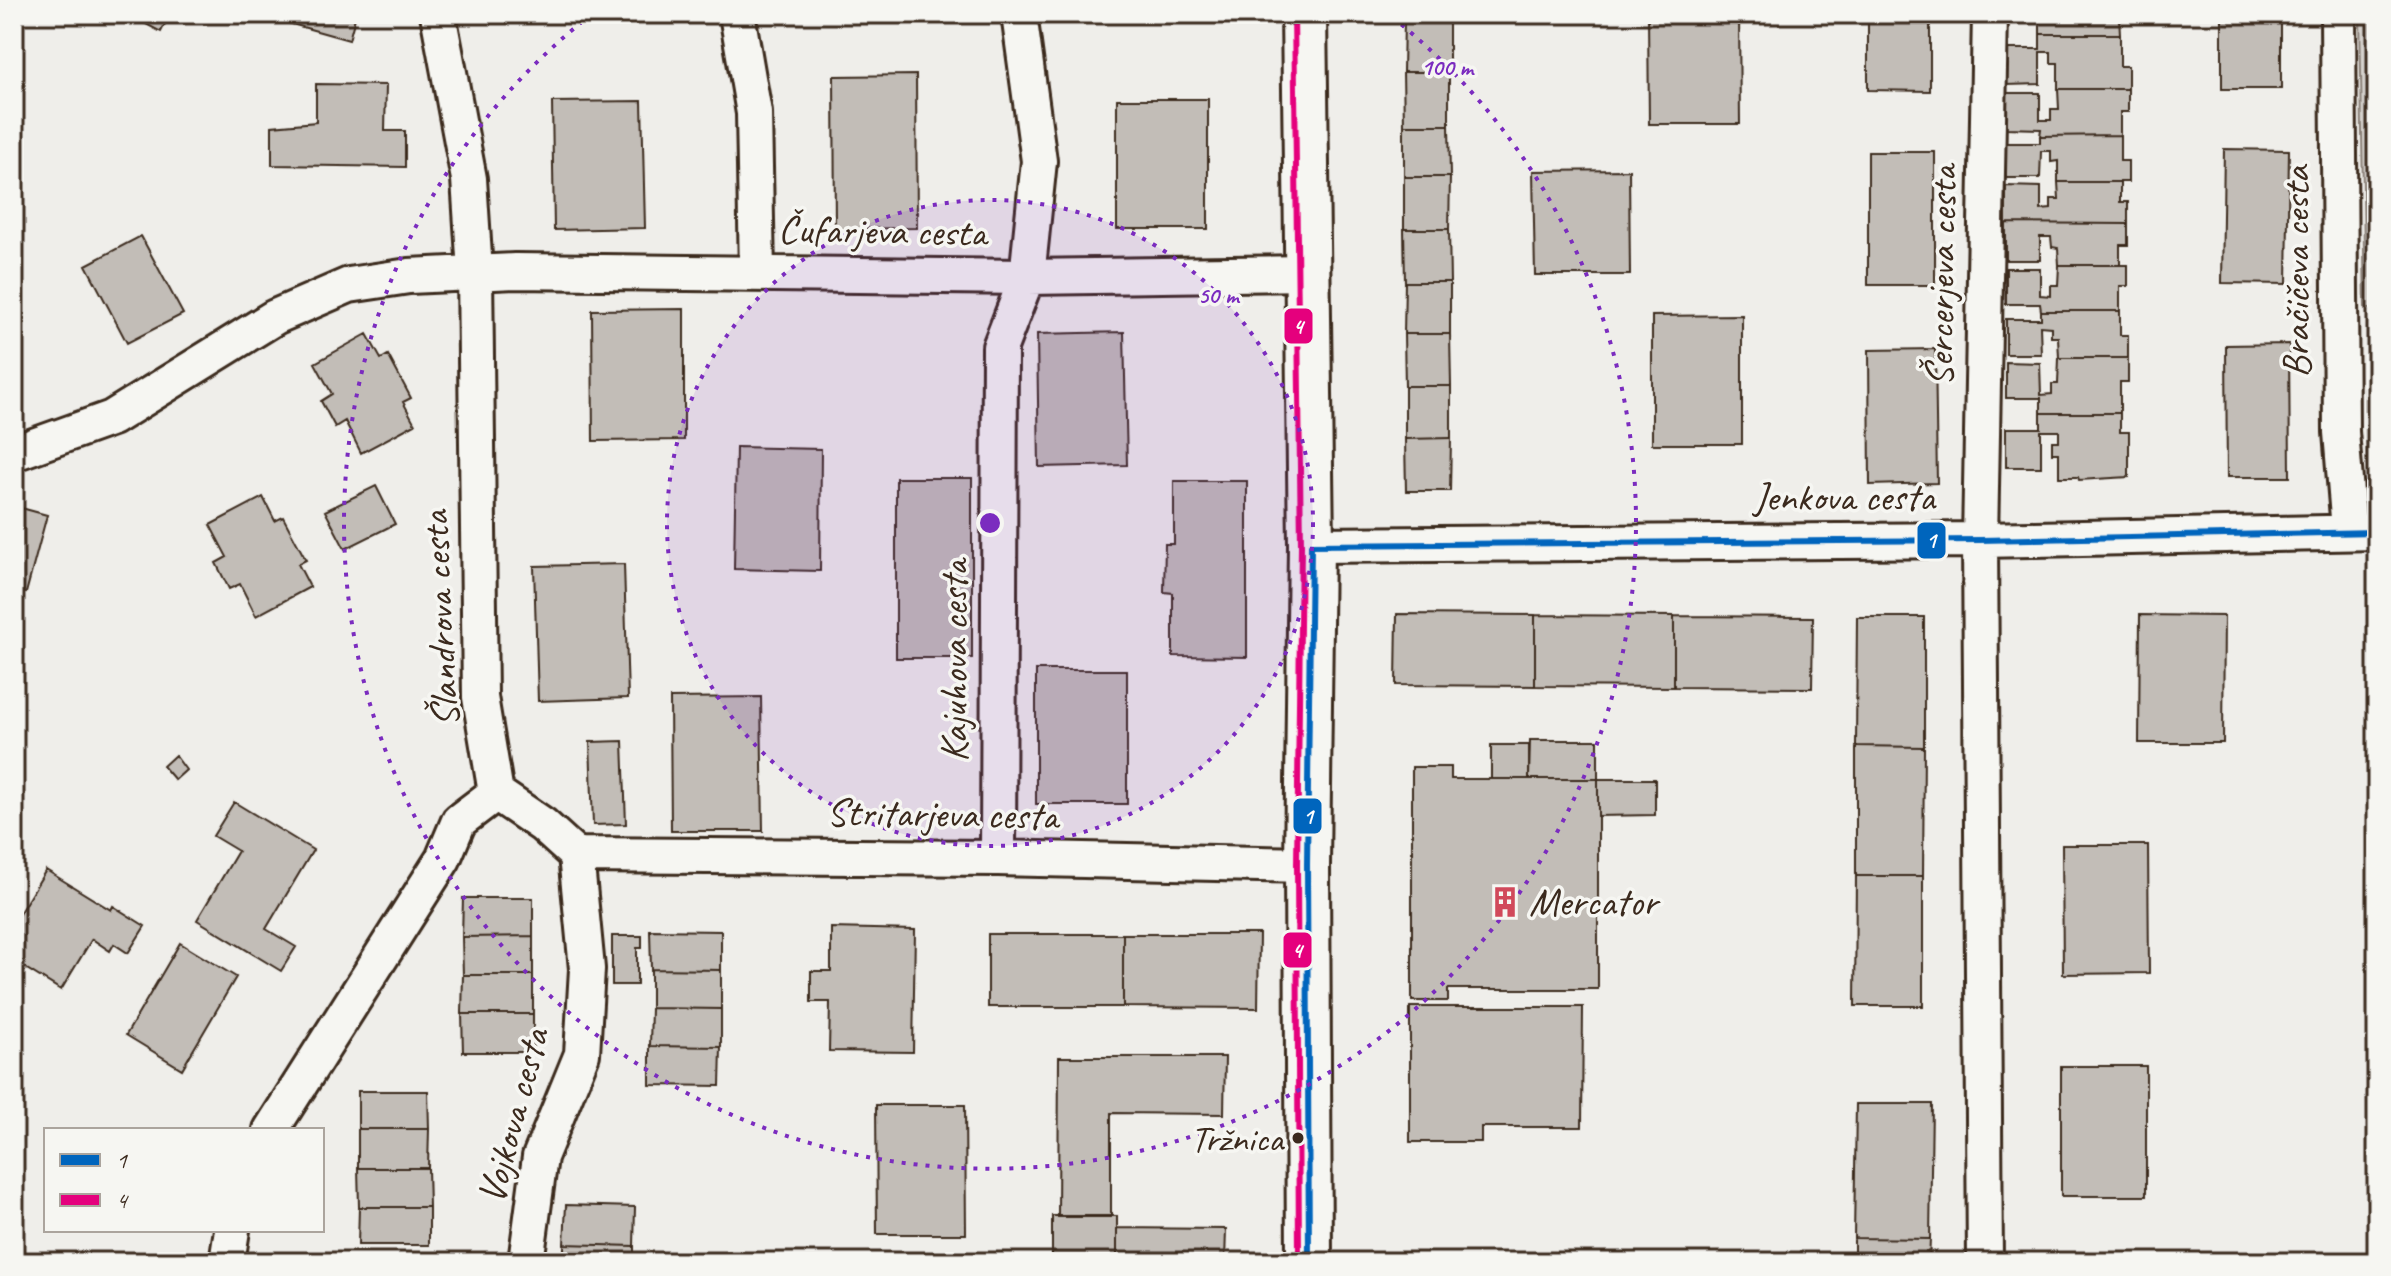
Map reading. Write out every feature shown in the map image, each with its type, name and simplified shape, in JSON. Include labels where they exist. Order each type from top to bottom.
[{"type":"main road","points":[[1304,14],[1305,273],[1311,545],[1307,865],[1309,1262]]},
{"type":"street","name":"Šlandrova cesta","points":[[438,14],[469,179],[475,272],[480,697],[496,793]]},
{"type":"street","name":"Čufarjeva cesta","points":[[737,14],[754,113],[757,274],[1027,277]]},
{"type":"street","name":"Kajuhova cesta","points":[[998,858],[1000,347],[1027,277],[1039,161],[1019,14]]},
{"type":"street","name":"Šercerjeva cesta","points":[[1985,1262],[1980,540],[1990,14]]},
{"type":"street","name":"Bračičeva cesta","points":[[2338,14],[2341,432],[2363,531]]},
{"type":"street","points":[[14,453],[112,418],[275,317],[349,285],[475,272],[757,274]]},
{"type":"street","points":[[1027,277],[1305,273]]},
{"type":"street","name":"Jenkova cesta","points":[[1311,545],[1980,540],[2363,531]]},
{"type":"street","points":[[272,1128],[443,859],[459,821],[496,793],[543,825],[576,855]]},
{"type":"street","name":"Stritarjeva cesta","points":[[576,855],[998,858],[1307,865]]},
{"type":"street","name":"Vojkova cesta","points":[[526,1262],[540,1157],[582,1054],[587,969],[576,855]]},
{"type":"street","points":[[227,1262],[232,1232]]},
{"type":"shaded area","points":[[2360,14],[2377,14],[2377,495],[2368,495],[2365,368],[2375,367],[2374,309],[2365,309]]},
{"type":"building","points":[[127,14],[170,14],[161,32]]},
{"type":"building","points":[[256,14],[356,14],[349,40]]},
{"type":"building","points":[[1404,14],[1449,14],[1449,20],[1404,20]]},
{"type":"building","points":[[1648,14],[1739,14],[1740,124],[1649,124]]},
{"type":"building","points":[[1868,14],[1930,14],[1930,91],[1868,90]]},
{"type":"building","points":[[2006,14],[2129,15],[2119,15],[2120,34],[2040,34],[2040,19],[2006,19]]},
{"type":"building","points":[[2222,14],[2281,14],[2281,89],[2222,89]]},
{"type":"building","points":[[1404,20],[1449,20],[1449,72],[1403,72]]},
{"type":"building","points":[[2040,34],[2120,34],[2120,66],[2128,66],[2128,89],[2058,89],[2058,63],[2051,63],[2051,52],[2040,52],[2040,84],[2006,85],[2006,49],[2040,49]]},
{"type":"building","points":[[1403,72],[1449,72],[1449,125],[1404,125]]},
{"type":"building","points":[[916,75],[917,228],[835,229],[834,76]]},
{"type":"building","points":[[316,84],[386,85],[385,131],[405,131],[405,167],[272,165],[272,126],[316,122]]},
{"type":"building","points":[[2058,89],[2128,89],[2128,112],[2120,112],[2120,135],[2040,136],[2041,129],[2006,128],[2006,93],[2040,93],[2040,120],[2051,120],[2051,109],[2059,109]]},
{"type":"building","points":[[1117,99],[1208,99],[1208,229],[1117,229]]},
{"type":"building","points":[[642,101],[645,228],[554,230],[552,102]]},
{"type":"building","points":[[1404,125],[1449,125],[1450,177],[1404,177]]},
{"type":"building","points":[[2120,135],[2120,161],[2128,161],[2128,182],[2058,182],[2058,161],[2051,162],[2051,151],[2041,151],[2040,178],[2006,178],[2006,143],[2040,143],[2040,136]]},
{"type":"building","points":[[2224,149],[2289,150],[2287,284],[2222,283]]},
{"type":"building","points":[[1868,152],[1935,152],[1935,285],[1868,285]]},
{"type":"building","points":[[1629,170],[1630,275],[1535,275],[1533,171]]},
{"type":"building","points":[[1404,177],[1450,177],[1449,229],[1404,229]]},
{"type":"building","points":[[2058,182],[2120,182],[2120,202],[2128,202],[2128,224],[2006,223],[2006,186],[2041,187],[2041,210],[2051,209],[2051,199],[2059,199]]},
{"type":"building","points":[[2006,223],[2128,224],[2128,245],[2120,245],[2120,265],[2059,265],[2058,248],[2052,247],[2051,237],[2040,237],[2040,260],[2006,260]]},
{"type":"building","points":[[1404,229],[1449,229],[1450,282],[1405,282]]},
{"type":"building","points":[[141,236],[183,314],[127,343],[86,265]]},
{"type":"building","points":[[2059,265],[2128,265],[2128,286],[2120,286],[2120,311],[2041,311],[2040,304],[2006,304],[2006,268],[2040,268],[2040,295],[2051,296],[2051,285],[2058,285]]},
{"type":"building","points":[[1405,282],[1450,282],[1450,334],[1404,334]]},
{"type":"building","points":[[684,309],[684,440],[593,441],[592,310]]},
{"type":"building","points":[[2041,311],[2120,311],[2120,335],[2128,335],[2128,358],[2059,358],[2058,337],[2051,337],[2051,327],[2040,326],[2041,354],[2006,354],[2006,319],[2041,319]]},
{"type":"building","points":[[1742,315],[1742,444],[1652,444],[1652,316]]},
{"type":"building","points":[[1124,332],[1127,465],[1039,467],[1037,334]]},
{"type":"building","points":[[367,334],[381,359],[388,355],[411,398],[403,402],[415,424],[361,453],[345,421],[335,427],[321,401],[332,394],[315,363]]},
{"type":"building","points":[[1404,334],[1450,334],[1451,386],[1405,386]]},
{"type":"building","points":[[2289,344],[2290,477],[2227,477],[2226,345]]},
{"type":"building","points":[[1935,349],[1937,483],[1870,485],[1869,350]]},
{"type":"building","points":[[2059,358],[2128,358],[2128,382],[2120,382],[2120,413],[2041,413],[2041,398],[2006,398],[2006,362],[2040,363],[2041,395],[2052,394],[2052,384],[2058,384]]},
{"type":"building","points":[[1405,386],[1451,386],[1451,438],[1405,439]]},
{"type":"building","points":[[2041,413],[2120,413],[2120,432],[2129,432],[2129,477],[2079,480],[2078,477],[2059,477],[2059,453],[2052,453],[2052,441],[2059,441],[2059,431],[2041,431],[2041,467],[2006,467],[2006,428],[2041,428]]},
{"type":"building","points":[[1451,438],[1450,491],[1406,491],[1405,439]]},
{"type":"building","points":[[736,447],[821,449],[820,571],[734,569]]},
{"type":"building","points":[[896,478],[972,478],[972,658],[896,658]]},
{"type":"building","points":[[1174,481],[1247,481],[1247,657],[1173,656],[1173,593],[1164,592],[1165,544],[1174,544]]},
{"type":"building","points":[[376,486],[395,524],[345,549],[325,511]]},
{"type":"building","points":[[263,497],[275,521],[283,517],[306,560],[298,564],[310,587],[256,616],[240,584],[229,589],[216,563],[227,557],[210,525]]},
{"type":"building","points":[[14,506],[47,515],[26,593],[14,590]]},
{"type":"building","points":[[624,564],[628,698],[538,701],[534,566]]},
{"type":"building","points":[[1397,614],[1535,615],[1535,686],[1396,685]]},
{"type":"building","points":[[1535,615],[1674,616],[1674,687],[1535,686]]},
{"type":"building","points":[[2140,615],[2224,616],[2223,743],[2139,743]]},
{"type":"building","points":[[1674,616],[1813,617],[1812,688],[1674,687]]},
{"type":"building","points":[[1857,617],[1924,617],[1924,747],[1856,746]]},
{"type":"building","points":[[1036,670],[1127,670],[1127,804],[1036,804]]},
{"type":"building","points":[[761,697],[763,831],[671,831],[670,698]]},
{"type":"building","points":[[1530,740],[1598,740],[1598,779],[1529,779]]},
{"type":"building","points":[[623,741],[626,824],[593,825],[590,742]]},
{"type":"building","points":[[1491,745],[1529,745],[1529,779],[1491,779]]},
{"type":"building","points":[[1856,746],[1924,747],[1923,876],[1856,876]]},
{"type":"building","points":[[175,755],[186,770],[175,780],[163,766]]},
{"type":"building","name":"Mercator","points":[[1412,767],[1451,767],[1451,779],[1598,779],[1598,989],[1448,989],[1448,1001],[1412,1001]]},
{"type":"building","points":[[1598,779],[1655,779],[1655,815],[1598,816]]},
{"type":"building","points":[[234,802],[313,850],[266,929],[296,947],[281,971],[197,920],[238,851],[213,836]]},
{"type":"building","points":[[2062,845],[2148,845],[2149,973],[2063,974]]},
{"type":"building","points":[[46,870],[111,910],[113,906],[145,926],[128,953],[114,944],[110,951],[92,939],[61,990],[14,961],[14,922]]},
{"type":"building","points":[[1856,876],[1923,876],[1923,1006],[1855,1006]]},
{"type":"building","points":[[463,898],[533,898],[533,936],[462,937]]},
{"type":"building","points":[[831,928],[915,930],[913,1052],[829,1051],[830,1002],[811,1002],[811,971],[831,971]]},
{"type":"building","points":[[650,930],[721,931],[721,970],[651,969]]},
{"type":"building","points":[[988,934],[1123,934],[1123,1007],[988,1007]]},
{"type":"building","points":[[1123,934],[1259,934],[1258,1008],[1123,1007]]},
{"type":"building","points":[[533,936],[533,975],[463,975],[462,937]]},
{"type":"building","points":[[612,936],[642,936],[642,948],[637,948],[637,985],[612,985]]},
{"type":"building","points":[[180,943],[236,977],[182,1069],[126,1035]]},
{"type":"building","points":[[651,969],[721,970],[721,1009],[651,1008]]},
{"type":"building","points":[[463,975],[533,975],[533,1014],[462,1014]]},
{"type":"building","name":"Mercator","points":[[1410,1007],[1583,1007],[1582,1127],[1481,1127],[1481,1142],[1410,1142]]},
{"type":"building","points":[[651,1008],[721,1009],[721,1047],[650,1046]]},
{"type":"building","points":[[462,1014],[533,1014],[533,1052],[463,1052]]},
{"type":"building","points":[[650,1046],[721,1047],[720,1086],[650,1085]]},
{"type":"building","points":[[1059,1057],[1225,1057],[1224,1114],[1111,1113],[1111,1217],[1058,1217]]},
{"type":"building","points":[[2061,1066],[2146,1066],[2146,1196],[2061,1196]]},
{"type":"building","points":[[358,1091],[428,1091],[429,1129],[358,1129]]},
{"type":"building","points":[[1856,1104],[1932,1104],[1930,1239],[1854,1238]]},
{"type":"building","points":[[876,1105],[965,1105],[966,1234],[877,1234]]},
{"type":"building","points":[[358,1129],[429,1129],[428,1168],[358,1168]]},
{"type":"building","points":[[358,1168],[428,1168],[429,1207],[359,1207]]},
{"type":"building","points":[[566,1205],[635,1207],[634,1246],[564,1244]]},
{"type":"building","points":[[359,1207],[429,1207],[429,1245],[358,1245]]},
{"type":"building","points":[[1052,1216],[1117,1216],[1117,1262],[1052,1262]]},
{"type":"building","points":[[1117,1228],[1226,1229],[1225,1262],[1117,1262]]},
{"type":"building","points":[[1854,1238],[1930,1239],[1929,1262],[1854,1262]]},
{"type":"building","points":[[564,1244],[634,1246],[634,1262],[564,1262]]},
{"type":"transit line","name":"4","points":[[1294,14],[1301,545],[1297,865],[1299,1262]]},
{"type":"transit line","name":"1","points":[[1309,1262],[1307,865],[1311,545],[1980,540],[2377,532]]},
{"type":"place","name":"Mercator","points":[[1505,902]]},
{"type":"place","name":"Tržnica","points":[[1298,1138]]}]
